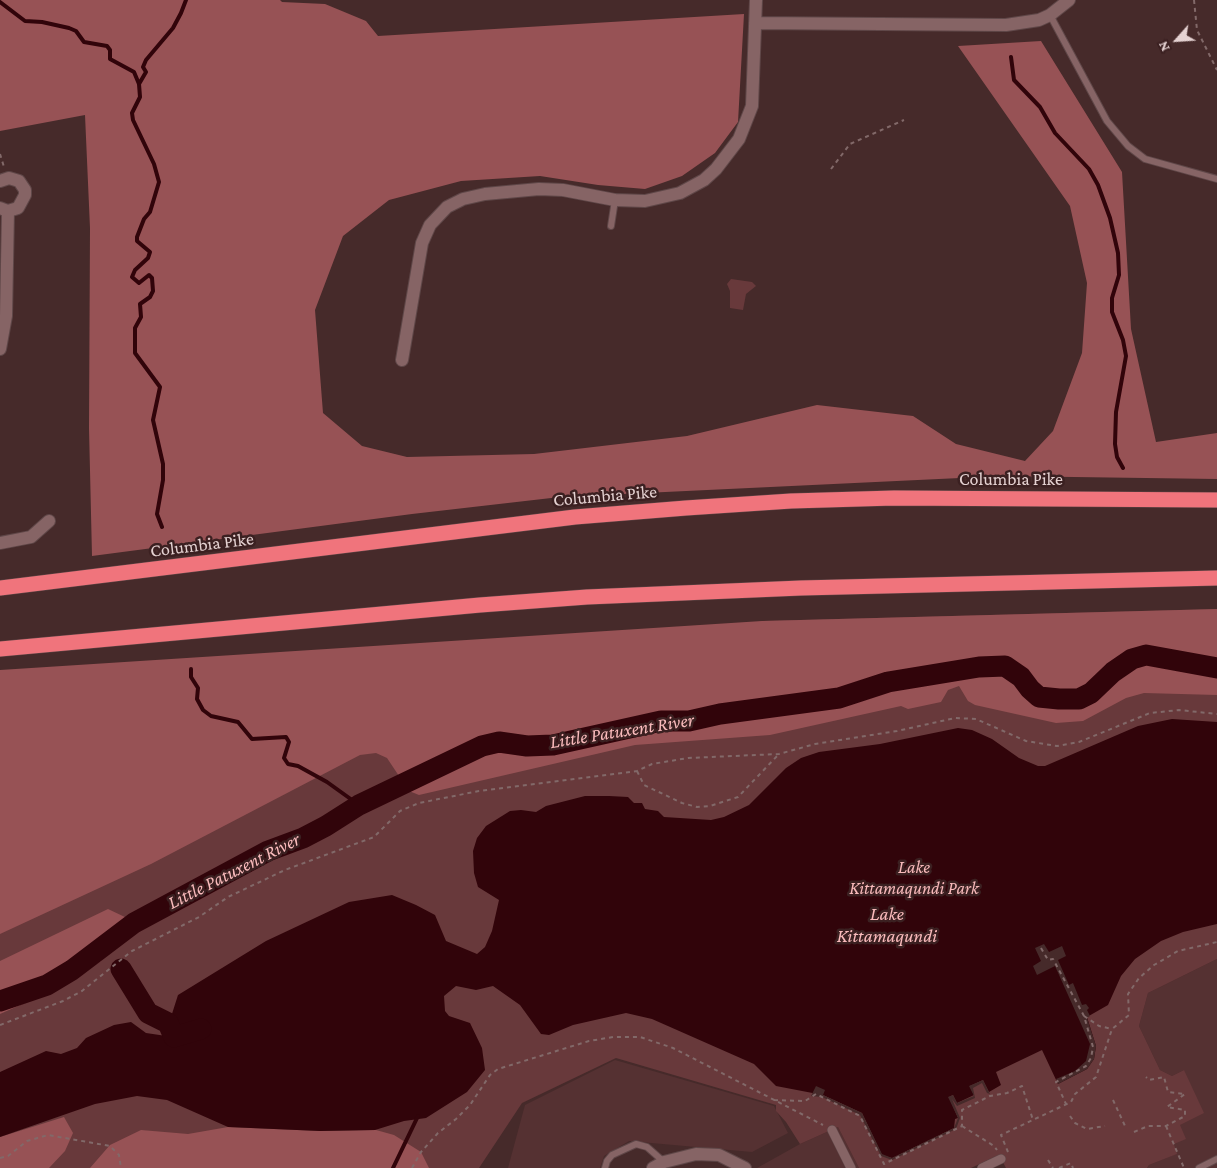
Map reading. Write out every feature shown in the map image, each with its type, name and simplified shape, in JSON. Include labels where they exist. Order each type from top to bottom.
[{"type":"highway","name":"Columbia Pike","points":[[0,588],[575,517],[686,508],[791,501],[894,498],[1217,500]]},
{"type":"highway","points":[[0,649],[587,597],[886,586],[1217,578]]},
{"type":"street","points":[[402,360],[422,243],[430,225],[447,207],[463,200],[486,194],[539,189],[578,192],[615,200],[645,201],[680,193],[704,180],[728,155],[747,122],[752,106],[756,0]]},
{"type":"street","points":[[755,23],[1006,25],[1031,22],[1050,15],[1069,0]]},
{"type":"street","points":[[0,181],[14,179],[25,190],[22,205],[4,209],[6,316],[0,349]]},
{"type":"street","points":[[0,543],[31,537],[49,521]]},
{"type":"street","points":[[832,1130],[851,1168]]},
{"type":"street","points":[[659,1165],[690,1155],[706,1154],[728,1158],[744,1168]]},
{"type":"street","points":[[982,1168],[999,1155]]},
{"type":"lane","points":[[1050,15],[1107,121],[1128,146],[1145,159],[1217,179]]},
{"type":"lane","points":[[611,226],[615,200]]},
{"type":"lane","points":[[605,1168],[607,1160],[612,1155],[636,1144],[647,1146],[659,1165]]},
{"type":"lane","points":[[1199,1168],[1217,1159]]},
{"type":"path","points":[[1194,0],[1197,30],[1217,70]]},
{"type":"path","points":[[831,169],[850,144],[904,120]]},
{"type":"path","points":[[0,1025],[63,1001],[82,991],[132,951],[199,916],[228,897],[285,870],[374,837],[400,811],[409,806],[479,791],[637,771],[652,764],[688,758],[779,754],[815,744],[896,731],[955,718],[976,719],[1026,741],[1057,746],[1079,742],[1150,713],[1179,710],[1217,714]]},
{"type":"path","points":[[637,771],[644,785],[682,803],[697,807],[710,806],[738,797],[779,754]]},
{"type":"path","points":[[962,1126],[994,1146],[999,1155],[1008,1152],[1000,1135],[1071,1102],[1075,1094],[1096,1078],[1112,1029],[1129,1015],[1128,994],[1139,978],[1154,965],[1178,951],[1217,942]]},
{"type":"path","points":[[1041,948],[1048,960],[1053,959],[1084,1016],[1093,1047],[1091,1058],[1086,1066],[1056,1082],[1066,1104]]},
{"type":"path","points":[[1084,1016],[1098,1026],[1112,1029]]},
{"type":"path","points":[[412,1168],[421,1152],[438,1133],[470,1105],[490,1075],[498,1069],[589,1041],[613,1037],[640,1037],[666,1045],[832,1130]]},
{"type":"path","points":[[1134,1132],[1148,1126],[1166,1126],[1185,1116],[1185,1110],[1167,1107],[1185,1094],[1168,1092],[1164,1077],[1149,1080],[1146,1078]]},
{"type":"path","points":[[962,1126],[962,1110],[990,1096],[1007,1093],[1022,1086],[1033,1120]]},
{"type":"path","points":[[772,1100],[805,1101],[816,1094],[860,1116],[884,1164],[962,1126]]},
{"type":"path","points":[[1112,1100],[1126,1126]]},
{"type":"path","points":[[1070,1116],[1075,1123],[1087,1128],[1105,1126]]},
{"type":"path","points":[[1166,1126],[1184,1168]]},
{"type":"path","points":[[0,1158],[8,1156],[27,1141],[48,1135],[110,1146],[119,1155],[121,1168]]},
{"type":"path","points":[[1048,1160],[1053,1168]]},
{"type":"path","points":[[1060,1168],[1071,1163],[1073,1168]]},
{"type":"shaded area","points":[[0,0],[280,0],[282,2],[325,4],[366,21],[378,36],[744,14],[738,122],[715,153],[682,176],[645,189],[598,185],[540,176],[461,181],[389,200],[343,236],[315,310],[323,413],[362,446],[407,457],[534,454],[687,436],[817,405],[913,416],[956,444],[1025,461],[1053,431],[1082,353],[1087,283],[1070,206],[958,46],[1041,41],[1122,172],[1131,329],[1156,442],[1217,433],[1217,479],[1002,476],[560,497],[412,514],[92,556],[89,428],[90,228],[85,115],[0,131]]},
{"type":"shaded area","points":[[1217,609],[1217,695],[1144,693],[1126,698],[1083,721],[1056,723],[975,705],[968,701],[959,686],[948,690],[941,702],[908,709],[901,706],[770,735],[635,745],[419,795],[409,791],[387,758],[376,753],[360,755],[151,864],[0,934],[0,670],[762,621]]},
{"type":"shaded area","points":[[108,909],[127,918],[101,961],[56,989],[0,1014],[0,961]]},
{"type":"shaded area","points":[[1217,959],[1217,1168],[1147,1168],[1149,1165],[1176,1154],[1174,1144],[1180,1125],[1184,1070],[1172,1076],[1160,1070],[1139,1026],[1148,993]]},
{"type":"shaded area","points":[[615,1060],[774,1106],[788,1133],[752,1152],[629,1141],[604,1156],[600,1168],[508,1168],[525,1105]]},
{"type":"shaded area","points":[[64,1117],[73,1133],[65,1151],[49,1168],[0,1168],[0,1137]]},
{"type":"shaded area","points":[[228,1127],[320,1131],[376,1130],[394,1135],[421,1152],[429,1168],[90,1168],[110,1145],[141,1130],[188,1134]]},
{"type":"shaded area","points":[[838,1127],[859,1168],[757,1168],[800,1144]]},
{"type":"green space","points":[[731,279],[752,282],[756,286],[746,294],[743,310],[730,308],[730,291],[727,284]]},
{"type":"green space","name":"Lake Kittamaqundi Park","points":[[1217,609],[1217,959],[1148,993],[1139,1026],[1160,1070],[1172,1076],[1184,1070],[1204,1113],[1180,1125],[1186,1139],[1174,1144],[1177,1154],[1149,1165],[1147,1168],[1006,1168],[999,1155],[971,1168],[859,1168],[838,1127],[800,1144],[786,1122],[776,1111],[776,1105],[616,1058],[522,1103],[479,1168],[0,1168],[0,815],[762,621]]},
{"type":"water","name":"Lake Kittamaqundi","points":[[1172,719],[1217,722],[1217,924],[1183,932],[1161,941],[1135,959],[1121,976],[1108,1005],[1087,1017],[1096,1046],[1094,1059],[1087,1069],[1058,1084],[1042,1050],[996,1072],[1001,1085],[989,1092],[983,1080],[970,1086],[974,1095],[957,1103],[953,1095],[949,1097],[958,1118],[955,1119],[954,1128],[892,1158],[882,1155],[862,1113],[823,1095],[776,1086],[754,1064],[652,1019],[626,1013],[573,1025],[549,1035],[541,1034],[520,1005],[493,986],[476,990],[456,986],[444,996],[445,1011],[449,1016],[470,1023],[482,1048],[485,1070],[467,1092],[426,1118],[404,1121],[375,1130],[320,1131],[228,1127],[167,1100],[137,1096],[95,1104],[0,1137],[0,1072],[46,1051],[61,1054],[77,1048],[86,1038],[114,1025],[131,1022],[146,1033],[173,1037],[171,1017],[178,995],[266,941],[349,902],[392,895],[435,915],[446,941],[477,954],[485,947],[492,931],[499,900],[478,887],[474,873],[473,851],[477,838],[486,826],[510,811],[536,812],[546,806],[585,796],[609,796],[628,797],[634,803],[642,803],[645,809],[658,811],[664,817],[711,820],[724,817],[749,805],[786,768],[801,758],[819,752],[880,744],[958,728],[972,730],[992,739],[1019,758],[1038,766],[1045,766],[1138,726]]},
{"type":"pier","points":[[1044,944],[1049,952],[1062,946],[1066,956],[1058,960],[1069,985],[1073,983],[1082,1005],[1086,1004],[1089,1008],[1087,1010],[1090,1016],[1087,1018],[1096,1046],[1094,1059],[1087,1069],[1058,1084],[1056,1079],[1075,1071],[1086,1061],[1090,1044],[1055,966],[1037,975],[1033,966],[1041,961],[1035,948]]},
{"type":"pier","points":[[983,1080],[990,1094],[987,1093],[982,1083],[973,1088],[975,1098],[957,1106],[952,1099],[960,1118],[956,1129],[892,1160],[881,1156],[860,1115],[822,1097],[811,1096],[816,1086],[825,1090],[823,1095],[862,1113],[882,1154],[892,1158],[954,1128],[958,1118],[948,1097],[953,1095],[957,1103],[974,1096],[969,1086]]},
{"type":"waterway","points":[[139,84],[146,72],[143,67],[146,60],[173,28],[186,0]]},
{"type":"waterway","points":[[0,2],[25,21],[42,22],[69,28],[76,31],[84,42],[107,46],[110,50],[110,59],[134,72],[139,84],[140,97],[132,113],[133,120],[154,164],[159,182],[150,212],[144,219],[137,237],[137,241],[150,252],[148,258],[135,270],[132,277],[139,283],[149,275],[152,278],[153,291],[150,297],[140,304],[141,317],[135,328],[135,353],[160,387],[153,420],[163,464],[163,480],[157,514],[162,527]]},
{"type":"waterway","points":[[1011,57],[1014,80],[1040,107],[1055,133],[1089,169],[1098,185],[1110,218],[1118,253],[1119,275],[1112,298],[1112,312],[1123,340],[1126,356],[1116,412],[1115,444],[1117,457],[1123,468]]},
{"type":"waterway","name":"Little Patuxent River","points":[[0,1001],[47,985],[72,970],[134,923],[268,851],[303,838],[359,805],[482,746],[499,742],[527,746],[553,745],[661,721],[689,721],[720,714],[839,698],[888,682],[979,667],[1005,666],[1021,677],[1039,697],[1059,699],[1079,699],[1091,693],[1113,672],[1132,659],[1146,655],[1217,668]]},
{"type":"waterway","points":[[191,669],[191,677],[198,688],[197,699],[203,710],[211,716],[238,722],[252,739],[286,737],[289,742],[284,758],[288,764],[298,766],[327,782],[359,805]]},
{"type":"waterway","points":[[121,969],[148,1013],[168,1023],[174,1037],[201,1029]]},
{"type":"waterway","points":[[393,1168],[418,1116]]}]
